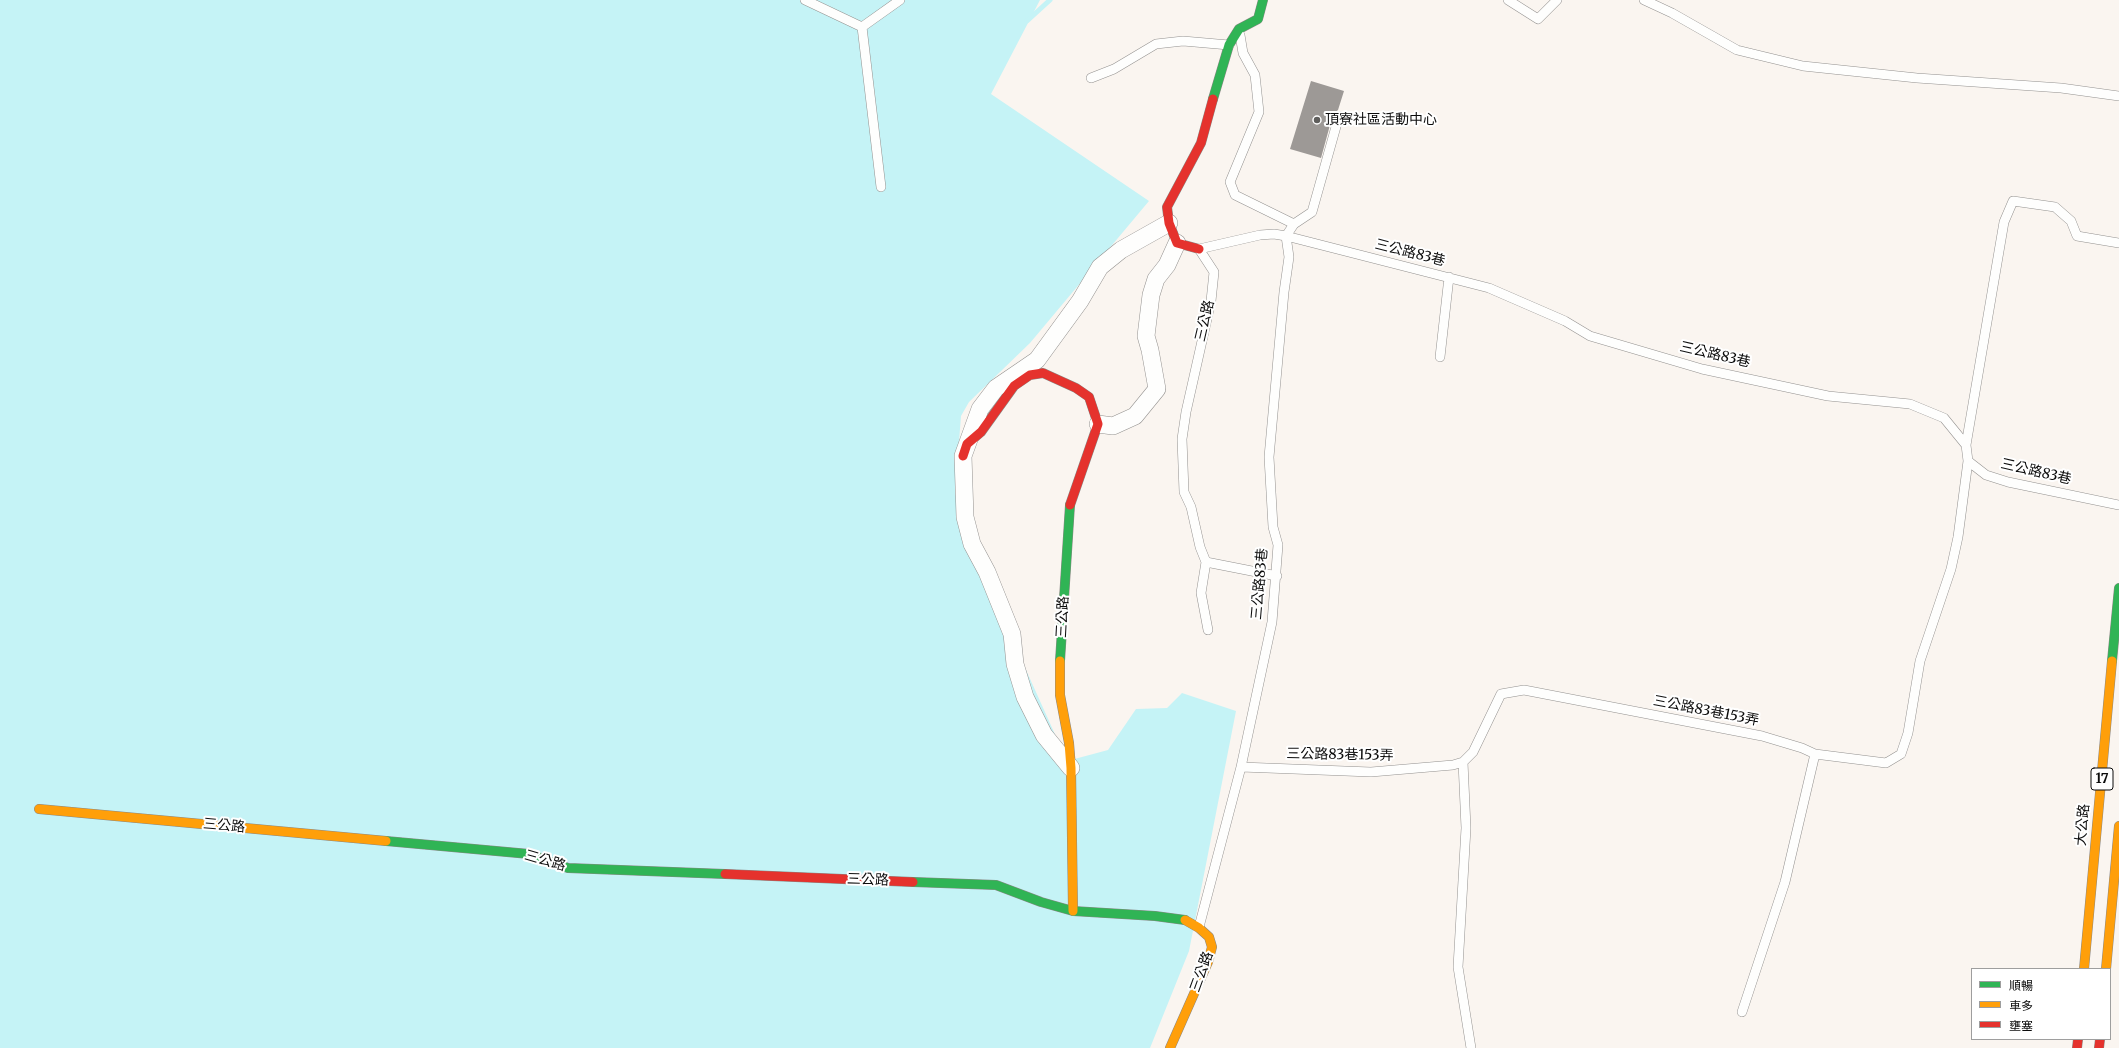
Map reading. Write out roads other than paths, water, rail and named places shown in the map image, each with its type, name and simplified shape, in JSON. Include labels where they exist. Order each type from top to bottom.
[{"type":"street","points":[[1071,768],[1044,735],[1035,717],[1017,670],[1012,634],[987,572],[972,544],[965,517],[963,456],[967,444],[981,432],[1014,386],[1022,379],[1037,373],[1043,373],[1083,392],[1089,397],[1098,424],[1112,426],[1135,416],[1157,389],[1146,336],[1151,295],[1156,279],[1167,265],[1176,243],[1169,223],[1167,207],[1201,143],[1229,44],[1240,29],[1258,19],[1263,0]]},
{"type":"street","points":[[963,456],[980,409],[996,388],[1037,360],[1080,301],[1100,267],[1121,250],[1169,223]]},
{"type":"street","points":[[1176,243],[1199,249]]},
{"type":"street","name":"三公路","points":[[1074,911],[1071,768],[1069,743],[1060,695],[1060,658],[1066,535],[1069,508],[1098,424]]},
{"type":"street","name":"大公路","points":[[2084,968],[2119,588]]},
{"type":"street","name":"三公路","points":[[39,809],[529,854],[568,868],[996,885],[1041,902],[1074,911],[1182,919],[1199,928],[1209,936],[1212,947],[1208,962],[1170,1048]]},
{"type":"street","points":[[2106,968],[2119,826]]},
{"type":"lane","points":[[805,0],[862,27]]},
{"type":"lane","points":[[862,27],[900,0]]},
{"type":"lane","points":[[1508,0],[1538,19],[1558,0]]},
{"type":"lane","points":[[1644,0],[1672,13],[1737,50],[1803,66],[1917,78],[2061,88],[2119,96]]},
{"type":"lane","points":[[862,27],[881,187]]},
{"type":"lane","points":[[1240,29],[1243,53],[1255,75],[1260,112],[1230,182],[1235,195],[1294,224]]},
{"type":"lane","points":[[1091,78],[1114,70],[1156,44],[1183,41],[1229,44]]},
{"type":"lane","points":[[1286,236],[1294,224],[1312,212],[1339,116]]},
{"type":"lane","points":[[1968,461],[1966,445],[2004,222],[2013,201],[2055,207],[2071,221],[2077,236],[2119,243]]},
{"type":"lane","name":"三公路83巷","points":[[1199,249],[1260,235],[1274,234],[1449,277],[1489,288],[1565,321],[1590,336],[1702,369],[1828,396],[1910,404],[1944,418],[1966,445]]},
{"type":"lane","name":"三公路83巷","points":[[1199,928],[1241,767],[1272,622],[1277,576],[1278,545],[1273,527],[1269,457],[1282,308],[1289,257],[1286,236]]},
{"type":"lane","name":"三公路","points":[[1199,249],[1214,272],[1211,301],[1186,412],[1182,439],[1184,492],[1191,507],[1200,547],[1206,562],[1201,592],[1208,630]]},
{"type":"lane","points":[[1440,357],[1449,277]]},
{"type":"lane","name":"三公路83巷","points":[[1968,461],[1986,475],[2008,482],[2119,505]]},
{"type":"lane","name":"三公路83巷153弄","points":[[1241,767],[1371,772],[1452,765],[1462,762],[1473,752],[1501,694],[1524,690],[1762,736],[1802,748],[1815,754],[1886,764],[1901,754],[1908,733],[1920,661],[1951,569],[1958,537],[1968,461]]},
{"type":"lane","points":[[1206,562],[1277,576]]},
{"type":"lane","points":[[1742,1012],[1785,882],[1815,754]]},
{"type":"lane","points":[[1462,762],[1466,828],[1458,967],[1471,1048]]},
{"type":"water","points":[[0,0],[1040,0],[991,94],[1149,201],[1030,343],[969,402],[961,416],[955,493],[977,561],[1067,761],[1108,750],[1136,709],[1167,708],[1182,693],[1236,711],[1189,951],[1150,1048],[0,1048]]},
{"type":"waterway","points":[[1027,21],[1050,0]]},
{"type":"place","name":"頂寮社區活動中心","points":[[1317,120]]}]
